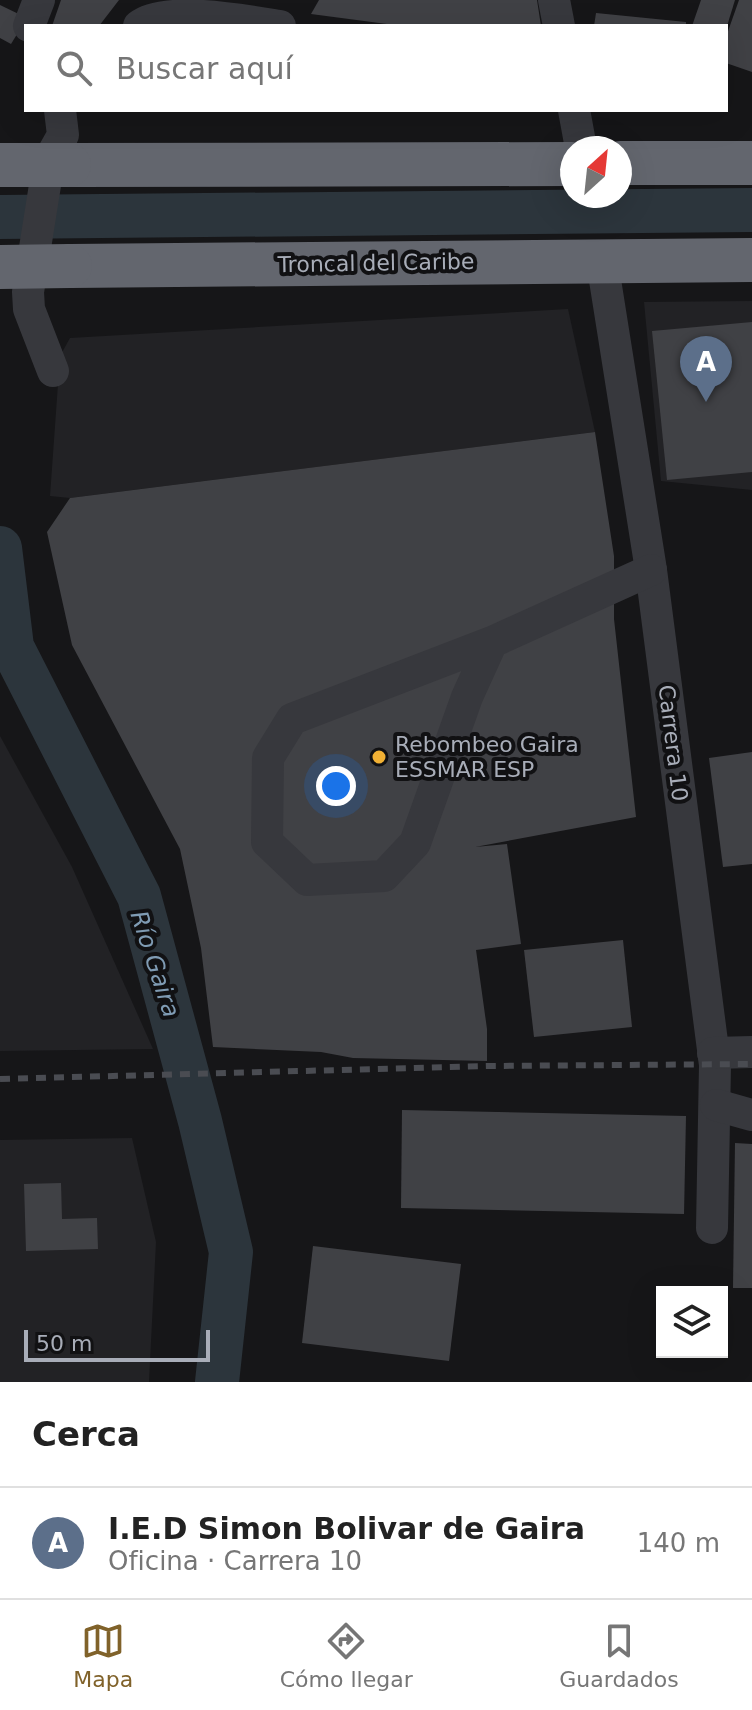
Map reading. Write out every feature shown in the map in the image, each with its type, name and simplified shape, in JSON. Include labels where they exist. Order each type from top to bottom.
[{"type":"highway","points":[[632,163],[752,163]]},
{"type":"highway","points":[[0,165],[560,164]]},
{"type":"highway","name":"Troncal del Caribe","points":[[0,267],[752,260]]},
{"type":"street","points":[[30,24],[39,0]]},
{"type":"street","points":[[554,0],[559,24]]},
{"type":"street","points":[[141,24],[181,17],[232,18],[268,24]]},
{"type":"street","points":[[53,371],[29,309],[28,292],[49,160],[63,135],[60,112]]},
{"type":"street","points":[[574,112],[579,136]]},
{"type":"street","name":"Carrera 10","points":[[602,261],[651,570],[713,1053],[716,1105],[712,1228]]},
{"type":"street","points":[[492,642],[467,697],[415,843],[384,876],[307,880],[267,842],[268,758],[292,719],[492,642],[651,570]]},
{"type":"street","points":[[713,1053],[752,1052]]},
{"type":"street","points":[[716,1105],[752,1115]]},
{"type":"shaded area","points":[[752,301],[752,490],[661,481],[644,302]]},
{"type":"shaded area","points":[[568,309],[595,432],[70,498],[50,496],[60,356],[70,338]]},
{"type":"shaded area","points":[[0,736],[72,867],[153,1049],[0,1051]]},
{"type":"shaded area","points":[[132,1138],[156,1242],[149,1382],[0,1382],[0,1140]]},
{"type":"building","points":[[61,0],[119,0],[101,24],[53,24]]},
{"type":"building","points":[[319,0],[537,0],[541,24],[387,24],[311,14]]},
{"type":"building","points":[[701,0],[735,0],[728,24],[693,24]]},
{"type":"building","points":[[739,0],[752,0],[752,72],[728,64],[728,31]]},
{"type":"building","points":[[0,5],[27,18],[11,44],[0,38]]},
{"type":"building","points":[[596,13],[686,22],[686,24],[594,24]]},
{"type":"building","points":[[752,322],[752,472],[667,480],[652,331]]},
{"type":"building","name":"Rebombeo Gaira ESSMAR ESP","points":[[595,432],[614,556],[614,619],[636,817],[475,847],[507,844],[521,944],[476,950],[487,1029],[487,1061],[353,1058],[321,1052],[213,1047],[201,948],[180,849],[72,645],[47,532],[70,498]]},
{"type":"building","points":[[752,752],[752,864],[723,867],[709,758]]},
{"type":"building","points":[[623,940],[632,1027],[534,1037],[524,950]]},
{"type":"building","points":[[402,1110],[686,1116],[684,1214],[401,1208]]},
{"type":"building","points":[[735,1143],[752,1144],[752,1288],[733,1288]]},
{"type":"building","points":[[61,1183],[62,1219],[97,1218],[98,1249],[26,1251],[24,1184]]},
{"type":"building","points":[[313,1246],[461,1264],[449,1361],[302,1343]]},
{"type":"waterway","points":[[0,217],[752,210]]},
{"type":"waterway","name":"Río Gaira","points":[[0,548],[12,647],[139,896],[200,1121],[231,1252],[217,1382]]},
{"type":"railway","points":[[0,1079],[490,1066],[752,1064]]},
{"type":"place","name":"I.E.D Simon Bolivar de Gaira","points":[[706,402]]},
{"type":"place","name":"Rebombeo Gaira ESSMAR ESP","points":[[379,757]]}]
